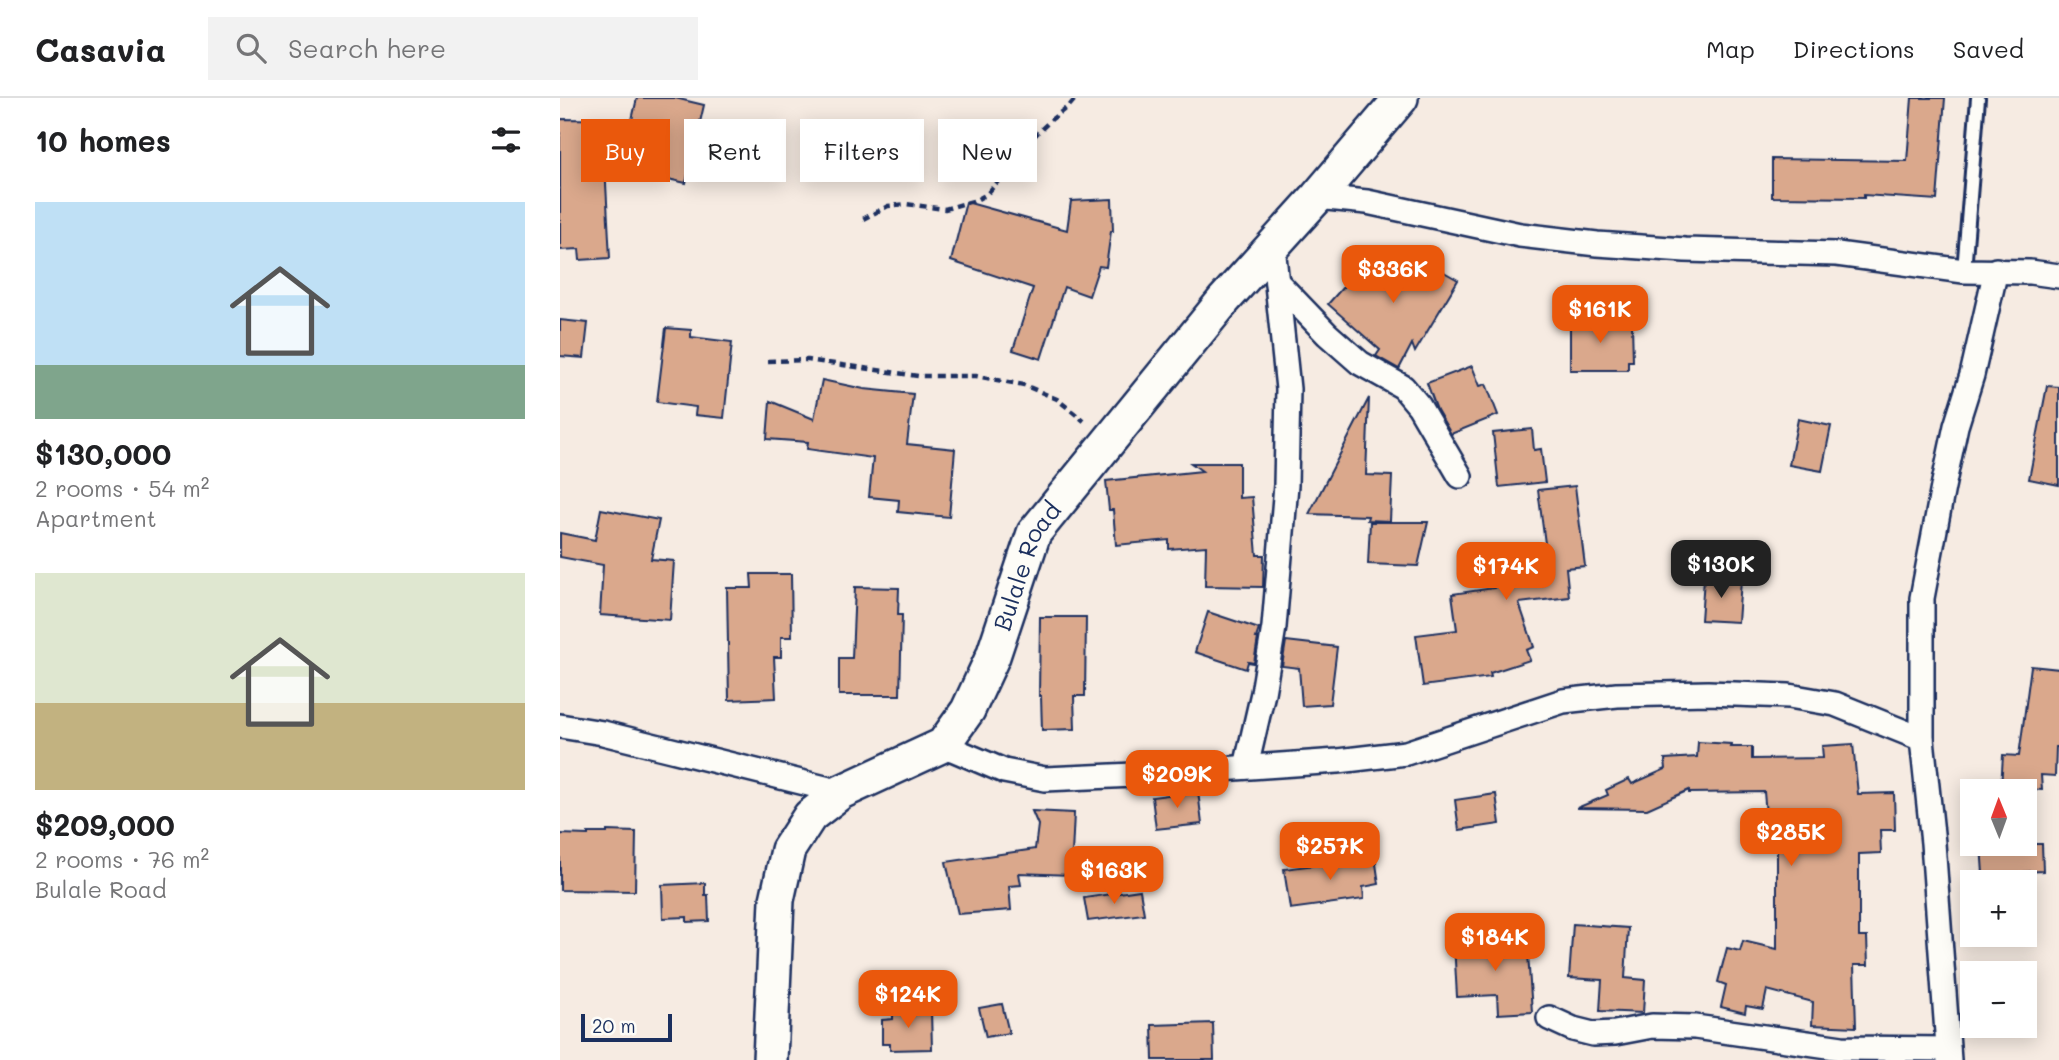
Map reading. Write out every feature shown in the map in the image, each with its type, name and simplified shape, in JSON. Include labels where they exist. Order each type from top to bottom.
[{"type":"street","name":"Bulale Road","points":[[769,1060],[777,900],[788,850],[810,816],[841,792],[943,745],[968,710],[993,656],[1034,533],[1224,300],[1317,197],[1391,103]]},
{"type":"street","points":[[1317,197],[1367,202],[1520,235],[1597,244],[1685,250],[1838,254],[1964,271],[1996,270],[2059,276]]},
{"type":"street","points":[[1246,767],[1263,693],[1274,627],[1286,485],[1288,389],[1273,246]]},
{"type":"street","points":[[1549,1018],[1573,1029],[1593,1034],[1652,1026],[1695,1027],[1842,1048],[1949,1055],[1933,843],[1922,739],[1922,598],[1951,450],[1972,375],[1996,270]]},
{"type":"street","points":[[1277,282],[1327,334],[1360,363],[1403,387],[1419,407],[1460,476]]},
{"type":"street","points":[[943,745],[1004,771],[1045,779],[1338,761],[1406,753],[1563,701],[1617,695],[1708,692],[1789,696],[1835,704],[1922,739]]},
{"type":"street","points":[[560,726],[603,733],[841,792]]},
{"type":"lane","points":[[1964,271],[1978,98]]},
{"type":"path","points":[[863,219],[888,206],[906,204],[945,209],[987,194],[1026,144],[1076,98]]},
{"type":"path","points":[[768,361],[808,360],[918,376],[976,376],[1024,385],[1057,399],[1110,440]]},
{"type":"building","points":[[637,98],[675,98],[704,105],[701,119],[684,119],[686,183],[670,179],[670,119],[632,119]]},
{"type":"building","points":[[1912,98],[1945,98],[1937,200],[1864,195],[1864,198],[1772,197],[1772,159],[1907,161]]},
{"type":"building","points":[[560,119],[581,119],[581,182],[606,182],[610,258],[580,260],[579,249],[560,250]]},
{"type":"building","points":[[1112,199],[1113,231],[1106,267],[1099,266],[1089,296],[1064,287],[1041,359],[1013,350],[1033,288],[951,261],[966,202],[1067,230],[1071,201]]},
{"type":"building","points":[[1375,251],[1411,282],[1423,260],[1458,280],[1415,352],[1412,344],[1399,369],[1376,356],[1380,350],[1328,304]]},
{"type":"building","points":[[1570,319],[1609,319],[1609,324],[1632,324],[1633,361],[1628,361],[1628,370],[1570,370]]},
{"type":"building","points":[[560,320],[588,323],[584,358],[560,356]]},
{"type":"building","points":[[666,328],[691,330],[691,337],[732,342],[724,418],[695,415],[696,407],[657,402]]},
{"type":"building","points":[[1472,366],[1480,386],[1486,384],[1498,415],[1451,434],[1437,410],[1427,383]]},
{"type":"building","points":[[822,380],[864,389],[913,394],[907,444],[955,449],[949,517],[898,512],[899,500],[869,497],[873,458],[807,449],[808,442],[767,439],[770,401],[814,419]]},
{"type":"building","points":[[2047,386],[2059,387],[2059,485],[2029,479]]},
{"type":"building","points":[[1369,398],[1366,475],[1392,476],[1390,521],[1367,520],[1368,516],[1309,514]]},
{"type":"building","points":[[1798,419],[1831,426],[1822,471],[1789,465]]},
{"type":"building","points":[[1532,429],[1534,450],[1541,449],[1545,482],[1499,487],[1493,433]]},
{"type":"building","points":[[1191,463],[1239,463],[1239,498],[1252,497],[1257,555],[1264,555],[1263,587],[1205,586],[1206,546],[1169,549],[1169,540],[1116,545],[1113,510],[1109,510],[1106,481],[1202,471]]},
{"type":"building","points":[[1575,486],[1585,566],[1566,568],[1569,597],[1519,603],[1534,647],[1526,650],[1530,660],[1490,673],[1491,677],[1423,686],[1416,635],[1457,630],[1452,594],[1494,588],[1487,571],[1533,552],[1546,551],[1538,490]]},
{"type":"building","points":[[601,509],[659,520],[651,559],[674,561],[670,620],[600,615],[603,565],[560,557],[560,533],[595,540]]},
{"type":"building","points":[[1370,522],[1428,522],[1418,566],[1368,564]]},
{"type":"building","points":[[751,574],[791,574],[792,637],[781,637],[781,657],[774,657],[776,698],[729,700],[727,588],[752,588]]},
{"type":"building","points":[[1704,578],[1741,580],[1738,622],[1701,620]]},
{"type":"building","points":[[855,587],[899,588],[898,615],[902,615],[900,695],[839,695],[839,658],[852,658]]},
{"type":"building","points":[[1208,612],[1259,629],[1254,663],[1248,662],[1246,669],[1195,652]]},
{"type":"building","points":[[1040,617],[1086,617],[1085,696],[1074,696],[1075,729],[1042,730],[1039,696]]},
{"type":"building","points":[[1286,641],[1337,647],[1330,704],[1302,706],[1299,668],[1282,666]]},
{"type":"building","points":[[2031,666],[2059,669],[2059,747],[2056,747],[2055,776],[2041,775],[2042,790],[2037,790],[2037,779],[2002,779],[2003,755],[2019,756]]},
{"type":"building","points":[[1698,742],[1752,747],[1752,759],[1823,758],[1822,746],[1853,744],[1858,794],[1894,793],[1895,830],[1880,830],[1881,853],[1859,854],[1859,937],[1867,937],[1868,965],[1854,965],[1856,1027],[1812,1025],[1813,1002],[1767,990],[1763,1009],[1746,1006],[1745,1013],[1721,1007],[1726,985],[1718,982],[1727,948],[1740,951],[1743,941],[1777,949],[1777,837],[1768,838],[1764,792],[1689,793],[1689,790],[1647,809],[1577,808],[1608,795],[1606,790],[1629,779],[1632,784],[1666,769],[1665,759],[1697,757]]},
{"type":"building","points":[[1198,791],[1202,824],[1156,829],[1152,797]]},
{"type":"building","points":[[1496,794],[1500,824],[1459,830],[1455,800]]},
{"type":"building","points":[[1032,811],[1074,813],[1071,875],[1019,873],[1021,885],[1009,886],[1011,910],[958,914],[946,862],[1035,849],[1038,825]]},
{"type":"building","points":[[607,831],[636,832],[635,891],[560,890],[560,834],[588,835]]},
{"type":"building","points":[[2037,844],[2042,844],[2043,871],[1983,870],[1982,856],[2037,856]]},
{"type":"building","points":[[1375,857],[1379,884],[1363,887],[1364,899],[1290,909],[1284,869]]},
{"type":"building","points":[[705,883],[709,921],[687,922],[687,917],[663,918],[662,885]]},
{"type":"building","points":[[1140,890],[1144,914],[1088,921],[1084,898]]},
{"type":"building","points":[[1573,924],[1628,928],[1625,978],[1645,980],[1643,1013],[1600,1011],[1602,980],[1569,978]]},
{"type":"building","points":[[1527,939],[1532,1012],[1498,1014],[1497,995],[1457,997],[1454,943]]},
{"type":"building","points":[[1002,1004],[1009,1033],[986,1037],[979,1008]]},
{"type":"building","points":[[893,1010],[931,1010],[932,1049],[890,1050],[890,1044],[882,1044],[882,1020],[893,1019]]},
{"type":"building","points":[[1213,1023],[1214,1060],[1153,1060],[1152,1025]]}]
